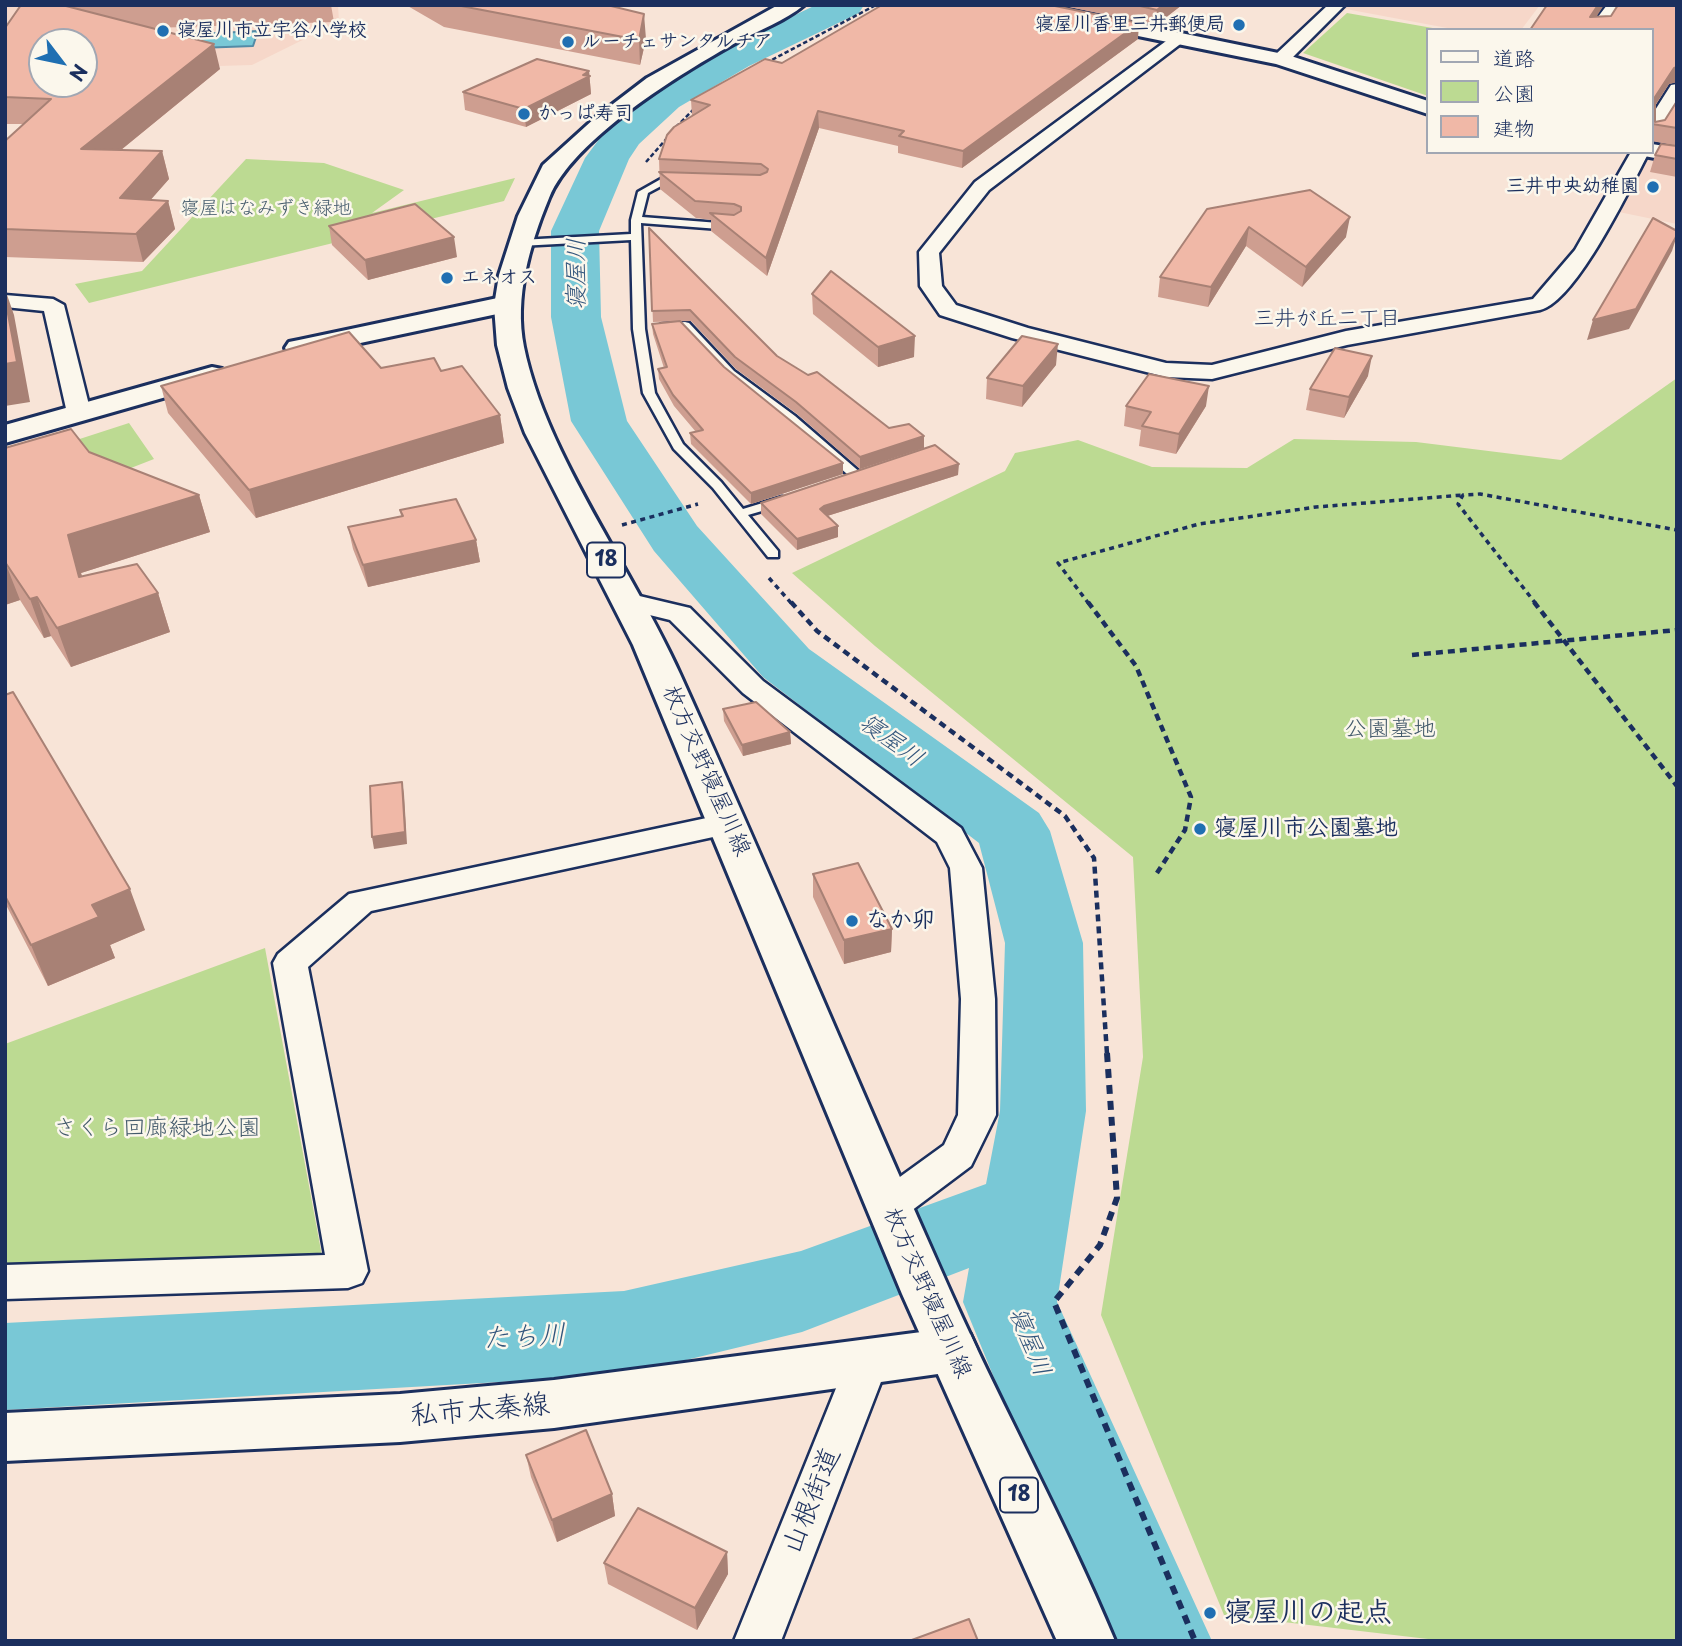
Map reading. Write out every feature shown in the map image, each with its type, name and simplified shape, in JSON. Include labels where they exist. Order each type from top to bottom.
[{"type":"main road","name":"枚方交野寝屋川線","points":[[794,5],[691,57],[614,110],[551,171],[520,243],[507,304],[511,357],[541,432],[593,537],[631,602],[730,824],[952,1350],[1095,1639]]},
{"type":"main road","points":[[1015,5],[1281,59],[1426,106]]},
{"type":"main road","points":[[1654,151],[1677,155]]},
{"type":"main road","points":[[268,358],[321,341],[507,304]]},
{"type":"main road","points":[[5,434],[242,366]]},
{"type":"main road","name":"私市太秦線","points":[[5,1437],[413,1417],[554,1404],[952,1350]]},
{"type":"street","points":[[1281,59],[1337,5]]},
{"type":"street","points":[[1598,28],[1615,5]]},
{"type":"street","points":[[1177,37],[982,186],[929,252],[930,286],[948,310],[1020,333],[1166,370],[1212,372],[1346,338],[1540,304],[1556,289],[1586,248],[1639,154]]},
{"type":"street","points":[[1654,128],[1677,89]]},
{"type":"street","points":[[5,301],[53,305],[79,413]]},
{"type":"street","points":[[631,602],[680,614],[753,687],[950,836],[966,868],[978,999],[977,1115],[958,1155],[891,1210]]},
{"type":"street","points":[[5,1282],[348,1271],[290,963],[361,902],[730,824]]},
{"type":"street","name":"山根街道","points":[[757,1641],[868,1360]]},
{"type":"lane","points":[[698,184],[661,182],[643,192],[636,220],[639,328],[649,393],[678,446],[773,554]]},
{"type":"lane","points":[[636,220],[734,227]]},
{"type":"lane","points":[[520,243],[636,237]]},
{"type":"lane","points":[[639,328],[685,325],[730,373],[791,419],[857,477]]},
{"type":"lane","points":[[740,514],[792,498]]},
{"type":"path","points":[[1463,495],[1458,504],[1562,642],[1677,786]]},
{"type":"path","points":[[1155,876],[1184,836],[1192,813],[1191,797],[1136,666],[1058,563],[1199,524],[1316,507],[1463,495],[1518,499],[1677,530]]},
{"type":"path","points":[[622,525],[703,503]]},
{"type":"path","points":[[1412,656],[1677,630]]},
{"type":"shaded area","name":"寝屋川市立宇谷小学校","points":[[5,5],[338,5],[339,22],[252,65],[98,70],[98,28],[28,28],[28,41],[5,40]]},
{"type":"shaded area","points":[[1540,5],[1523,28],[1447,28],[1335,7]]},
{"type":"shaded area","name":"三井中央幼稚園","points":[[1647,158],[1677,164],[1677,224],[1614,211]]},
{"type":"green space","points":[[1347,13],[1433,28],[1426,28],[1426,95],[1303,53]]},
{"type":"green space","name":"寝屋はなみずき緑地","points":[[246,159],[324,163],[404,190],[372,213],[515,178],[504,201],[89,303],[75,284],[142,271]]},
{"type":"green space","name":"公園墓地","points":[[1677,378],[1677,1641],[1445,1641],[1224,1615],[1101,1315],[1143,1057],[1133,857],[875,646],[792,573],[1005,471],[1015,453],[1078,440],[1152,467],[1247,468],[1294,439],[1416,442],[1561,460]]},
{"type":"green space","points":[[129,423],[154,459],[113,475],[21,458]]},
{"type":"green space","name":"さくら回廊緑地公園","points":[[265,948],[322,1256],[5,1268],[5,1044]]},
{"type":"water","points":[[258,31],[253,46],[171,49],[178,35]]},
{"type":"building","points":[[21,5],[97,5],[66,6],[214,44],[81,149],[162,151],[120,198],[168,201],[136,234],[5,229],[5,141],[51,99],[28,98],[5,97],[5,28]]},
{"type":"building","points":[[456,5],[607,5],[644,14],[639,40]]},
{"type":"building","points":[[882,5],[1050,5],[1139,23],[963,151],[899,136],[904,131],[818,111],[766,258],[710,213],[734,215],[741,211],[741,207],[695,201],[659,172],[760,175],[767,172],[768,169],[761,164],[659,159],[667,135],[674,127],[710,105],[691,100],[765,59],[782,63]]},
{"type":"building","points":[[1136,5],[1163,5],[1157,10]]},
{"type":"building","points":[[1547,5],[1598,5],[1590,17],[1611,16],[1618,5],[1677,5],[1677,67],[1655,97],[1655,122],[1665,120],[1677,101],[1677,128],[1654,124],[1654,28],[1531,28]]},
{"type":"building","points":[[537,59],[589,71],[583,75],[590,76],[524,109],[463,92]]},
{"type":"building","points":[[1661,144],[1677,146],[1677,159],[1655,155]]},
{"type":"building","points":[[1310,190],[1350,217],[1306,267],[1249,227],[1211,287],[1160,277],[1207,209]]},
{"type":"building","points":[[415,204],[454,237],[365,260],[329,226]]},
{"type":"building","points":[[1653,218],[1677,231],[1677,235],[1636,309],[1593,320]]},
{"type":"building","points":[[649,228],[777,356],[808,375],[817,372],[889,428],[909,424],[924,436],[860,457],[796,402],[735,357],[690,310],[652,311]]},
{"type":"building","points":[[831,271],[915,336],[878,347],[812,294]]},
{"type":"building","points":[[5,298],[17,362],[5,364]]},
{"type":"building","points":[[680,321],[724,367],[843,463],[751,493],[690,433],[703,430],[673,395],[658,369],[667,367],[652,324]]},
{"type":"building","points":[[349,332],[381,368],[434,358],[441,371],[462,366],[500,415],[249,490],[161,386]]},
{"type":"building","points":[[1022,336],[1058,344],[1023,386],[987,378]]},
{"type":"building","points":[[1335,348],[1372,356],[1349,397],[1310,389]]},
{"type":"building","points":[[1149,374],[1209,386],[1179,434],[1142,426],[1151,412],[1126,406]]},
{"type":"building","points":[[71,429],[89,452],[199,495],[68,535],[79,577],[137,564],[158,593],[57,628],[37,597],[30,599],[5,562],[5,448]]},
{"type":"building","points":[[935,445],[959,464],[820,509],[838,526],[797,539],[761,503]]},
{"type":"building","points":[[456,499],[476,540],[363,565],[348,527],[403,516],[400,510]]},
{"type":"building","points":[[13,692],[130,889],[92,905],[99,917],[31,945],[5,896],[5,695]]},
{"type":"building","points":[[756,702],[790,732],[742,745],[723,709]]},
{"type":"building","points":[[402,782],[405,832],[372,837],[370,786]]},
{"type":"building","points":[[858,863],[892,929],[844,940],[813,874]]},
{"type":"building","points":[[586,1430],[612,1494],[552,1520],[526,1455]]},
{"type":"building","points":[[638,1508],[727,1552],[695,1608],[604,1563]]},
{"type":"building","points":[[969,1619],[978,1641],[909,1641]]},
{"type":"waterway","name":"寝屋川","points":[[846,5],[735,58],[664,98],[624,135],[607,158],[575,231],[576,317],[599,421],[675,538],[786,663],[1013,831],[1044,943],[1043,1111],[1010,1302],[1157,1641]]},
{"type":"waterway","name":"たち川","points":[[5,1367],[624,1333],[802,1291],[1024,1208]]},
{"type":"place","name":"寝屋川香里三井郵便局","points":[[1239,25]]},
{"type":"place","name":"寝屋川市立宇谷小学校","points":[[163,31]]},
{"type":"place","name":"ルーチェサンタルチア","points":[[568,42]]},
{"type":"place","name":"かっぱ寿司","points":[[524,114]]},
{"type":"place","name":"三井中央幼稚園","points":[[1653,187]]},
{"type":"place","name":"エネオス","points":[[447,278]]},
{"type":"place","name":"寝屋川市公園墓地","points":[[1200,829]]},
{"type":"place","name":"なか卯","points":[[852,921]]},
{"type":"place","name":"寝屋川の起点","points":[[1210,1613]]},
{"type":"district","name":"三井が丘二丁目","points":[[1327,319]]}]
